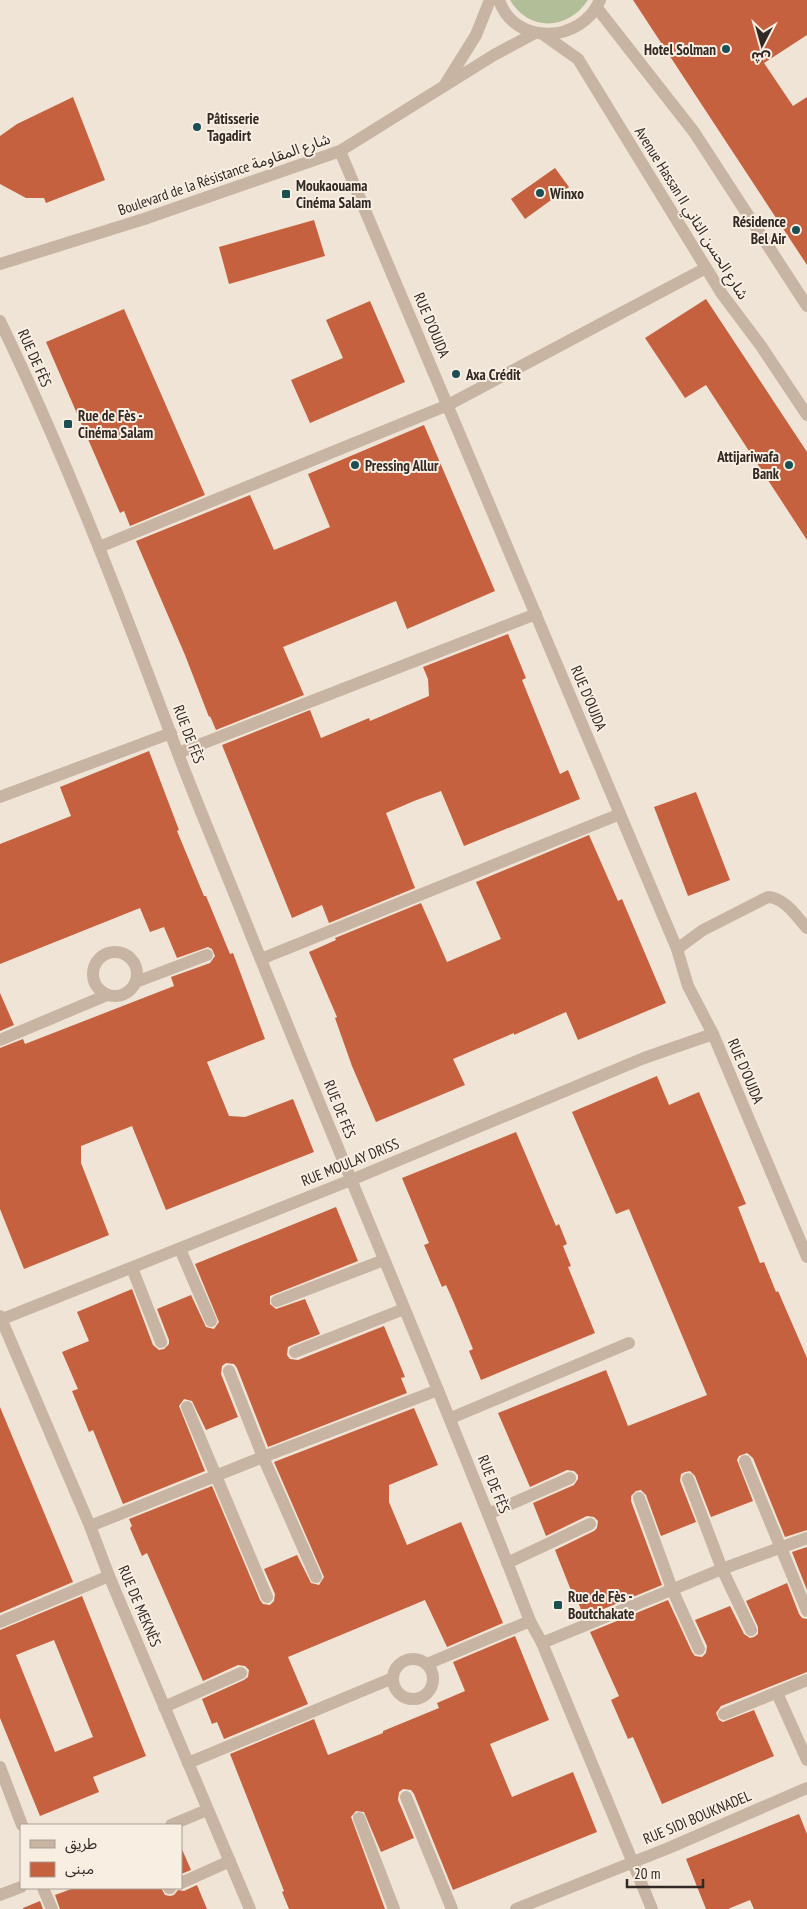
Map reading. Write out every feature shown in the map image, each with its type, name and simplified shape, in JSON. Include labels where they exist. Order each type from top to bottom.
[{"type":"street","name":"Boulevard de la Résistance شارع المقاومة","points":[[445,85],[476,35],[490,0]]},
{"type":"street","name":"Avenue Hassan II شارع الحسن الثاني","points":[[499,0],[511,19],[578,59],[722,294],[762,346],[807,415]]},
{"type":"street","name":"Boulevard de la Résistance شارع المقاومة","points":[[0,264],[144,219],[340,151],[494,55],[539,34],[561,33],[580,26],[598,4]]},
{"type":"street","points":[[598,4],[694,132],[807,306]]},
{"type":"street","name":"RUE D'OUJDA","points":[[340,151],[677,949],[688,986],[713,1034],[807,1257]]},
{"type":"street","points":[[99,547],[448,405],[706,268]]},
{"type":"street","name":"RUE DE FÈS","points":[[0,320],[99,547],[178,753],[261,960],[404,1309],[451,1418],[530,1621],[542,1643],[652,1909]]},
{"type":"street","points":[[178,753],[536,614]]},
{"type":"street","points":[[0,797],[171,733]]},
{"type":"street","points":[[261,960],[620,814]]},
{"type":"street","points":[[677,949],[703,930],[768,897],[776,898],[783,902],[807,928]]},
{"type":"street","points":[[0,1040],[107,995],[116,996],[132,989],[138,973],[136,965],[124,953],[115,951],[106,953],[99,958],[94,966],[95,983],[107,995]]},
{"type":"street","points":[[136,982],[207,955]]},
{"type":"street","name":"RUE MOULAY DRISS","points":[[1,1319],[351,1180],[644,1058],[713,1034]]},
{"type":"street","points":[[180,1249],[211,1321]]},
{"type":"street","points":[[277,1301],[384,1260]]},
{"type":"street","points":[[132,1268],[161,1342]]},
{"type":"street","points":[[295,1352],[404,1309]]},
{"type":"street","name":"RUE DE MEKNÈS","points":[[1,1319],[90,1526],[109,1576],[250,1909]]},
{"type":"street","points":[[451,1418],[629,1343]]},
{"type":"street","points":[[229,1371],[263,1457],[316,1577]]},
{"type":"street","points":[[90,1526],[438,1390]]},
{"type":"street","points":[[187,1407],[267,1597]]},
{"type":"street","points":[[745,1461],[807,1611]]},
{"type":"street","points":[[488,1514],[570,1478]]},
{"type":"street","points":[[688,1479],[722,1569],[751,1630]]},
{"type":"street","points":[[639,1498],[672,1589],[699,1649]]},
{"type":"street","points":[[507,1563],[590,1524]]},
{"type":"street","points":[[542,1643],[722,1569],[807,1538]]},
{"type":"street","points":[[0,1622],[109,1576]]},
{"type":"street","points":[[427,1664],[530,1621]]},
{"type":"street","points":[[410,1659],[419,1660],[427,1664],[432,1671],[433,1680],[431,1689],[425,1696],[417,1699],[407,1699],[399,1694],[394,1687],[395,1669],[401,1663],[410,1659]]},
{"type":"street","points":[[164,1707],[241,1673]]},
{"type":"street","points":[[188,1763],[393,1678]]},
{"type":"street","points":[[724,1714],[807,1680]]},
{"type":"street","points":[[777,1693],[807,1760]]},
{"type":"street","points":[[0,1768],[22,1824]]},
{"type":"street","name":"RUE SIDI BOUKNADEL","points":[[516,1909],[671,1847],[807,1788]]},
{"type":"street","points":[[406,1797],[452,1909]]},
{"type":"street","points":[[173,1824],[208,1810]]},
{"type":"street","points":[[359,1818],[394,1909]]},
{"type":"street","points":[[182,1883],[230,1862]]},
{"type":"street","points":[[0,1895],[20,1887]]},
{"type":"street","points":[[43,1889],[52,1909]]},
{"type":"green space","points":[[510,0],[588,0],[576,13],[568,18],[560,22],[543,23],[526,17],[517,10]]},
{"type":"building","points":[[633,0],[807,0],[807,35],[764,63],[793,106],[807,97],[807,265]]},
{"type":"building","points":[[73,97],[105,180],[46,203],[44,198],[26,198],[0,184],[0,136],[17,124]]},
{"type":"building","points":[[555,168],[569,187],[525,219],[511,199]]},
{"type":"building","points":[[314,220],[325,256],[229,284],[219,247]]},
{"type":"building","points":[[706,299],[807,452],[807,540],[706,385],[685,398],[645,338]]},
{"type":"building","points":[[370,301],[405,382],[310,423],[291,380],[343,358],[326,320]]},
{"type":"building","points":[[124,309],[205,495],[130,526],[124,511],[120,513],[46,342]]},
{"type":"building","points":[[424,425],[495,591],[407,629],[396,601],[283,647],[304,695],[216,730],[136,541],[250,495],[274,550],[294,542],[330,527],[308,474]]},
{"type":"building","points":[[508,634],[526,678],[522,680],[560,774],[568,770],[580,799],[464,846],[441,791],[414,801],[386,813],[415,888],[329,923],[322,905],[292,918],[222,745],[310,710],[321,738],[369,718],[370,721],[429,696],[428,679],[423,667]]},
{"type":"building","points":[[149,751],[179,830],[177,831],[230,954],[233,953],[265,1039],[207,1062],[229,1116],[245,1117],[293,1099],[314,1152],[166,1210],[132,1126],[81,1146],[81,1163],[109,1235],[24,1269],[0,1209],[0,1048],[23,1039],[25,1044],[174,986],[171,977],[210,963],[215,956],[212,949],[208,947],[177,958],[164,927],[150,932],[140,908],[0,964],[0,844],[71,816],[60,787]]},
{"type":"building","points":[[696,792],[730,880],[688,896],[654,807]]},
{"type":"building","points":[[589,835],[618,901],[622,899],[666,1003],[578,1040],[566,1012],[514,1035],[514,1033],[453,1059],[465,1085],[376,1122],[352,1066],[335,1018],[337,1017],[309,952],[336,940],[335,938],[421,903],[447,962],[501,939],[476,882]]},
{"type":"building","points":[[0,993],[14,1025],[0,1031]]},
{"type":"building","points":[[657,1076],[669,1105],[699,1092],[746,1204],[738,1207],[760,1263],[764,1262],[807,1358],[807,1530],[785,1537],[753,1458],[747,1453],[739,1456],[737,1460],[753,1501],[711,1517],[695,1476],[690,1471],[685,1472],[681,1474],[680,1481],[696,1522],[661,1536],[646,1495],[641,1490],[636,1491],[631,1496],[631,1501],[662,1585],[584,1617],[578,1602],[576,1603],[555,1550],[594,1531],[597,1528],[598,1521],[594,1517],[587,1516],[546,1536],[533,1503],[574,1485],[578,1475],[574,1471],[567,1470],[530,1487],[498,1413],[606,1370],[628,1426],[707,1395],[629,1209],[616,1214],[572,1112]]},
{"type":"building","points":[[516,1132],[556,1226],[559,1224],[567,1244],[563,1246],[571,1266],[568,1267],[595,1333],[481,1380],[469,1351],[473,1349],[454,1303],[446,1285],[442,1287],[424,1245],[429,1243],[402,1178]]},
{"type":"building","points":[[336,1207],[358,1261],[270,1296],[270,1304],[276,1309],[305,1299],[320,1334],[288,1347],[287,1355],[290,1359],[298,1360],[384,1326],[405,1377],[401,1378],[407,1393],[268,1447],[237,1368],[234,1364],[226,1363],[222,1366],[221,1374],[238,1417],[206,1430],[192,1401],[184,1399],[179,1406],[205,1471],[123,1504],[93,1430],[89,1432],[72,1391],[78,1389],[62,1352],[89,1341],[77,1312],[132,1289],[153,1345],[159,1350],[164,1349],[169,1344],[169,1340],[157,1309],[191,1295],[206,1327],[214,1329],[219,1322],[195,1264]]},
{"type":"building","points":[[0,1407],[73,1582],[0,1613]]},
{"type":"building","points":[[414,1408],[438,1465],[389,1485],[389,1502],[407,1545],[461,1522],[503,1623],[447,1647],[425,1600],[288,1657],[308,1704],[224,1739],[217,1722],[212,1724],[202,1699],[244,1680],[248,1677],[249,1670],[245,1666],[238,1665],[203,1681],[147,1553],[142,1556],[130,1528],[132,1526],[129,1519],[212,1486],[260,1600],[263,1604],[270,1605],[274,1601],[275,1594],[264,1569],[297,1555],[311,1583],[319,1585],[324,1577],[274,1462]]},
{"type":"building","points":[[807,1547],[807,1590],[792,1552]]},
{"type":"building","points":[[787,1583],[799,1614],[802,1618],[807,1619],[807,1672],[721,1706],[716,1713],[719,1720],[723,1722],[754,1710],[774,1756],[662,1804],[633,1737],[628,1739],[611,1700],[619,1696],[590,1632],[668,1600],[692,1652],[695,1656],[702,1657],[706,1653],[707,1646],[695,1620],[730,1606],[744,1634],[750,1638],[754,1637],[758,1634],[758,1627],[746,1601]]},
{"type":"building","points":[[82,1596],[146,1756],[93,1777],[99,1792],[40,1816],[0,1718],[0,1630]],"holes":[[[54,1640],[93,1737],[55,1752],[16,1655]]]},
{"type":"building","points":[[515,1636],[549,1720],[490,1744],[512,1797],[573,1772],[597,1832],[453,1890],[414,1794],[411,1790],[403,1789],[399,1792],[398,1800],[414,1838],[381,1852],[364,1812],[356,1811],[351,1817],[385,1909],[289,1909],[282,1892],[284,1891],[230,1754],[314,1719],[328,1755],[383,1733],[383,1731],[439,1708],[437,1703],[465,1691],[453,1662]]},
{"type":"building","points":[[799,1814],[807,1834],[807,1909],[754,1909],[750,1900],[728,1909],[706,1909],[686,1859]]},
{"type":"building","points":[[182,1849],[191,1870],[182,1874]]},
{"type":"building","points":[[197,1885],[207,1909],[60,1909],[55,1895],[71,1889],[162,1889],[165,1895],[170,1896],[174,1895],[178,1890],[184,1891]]},
{"type":"building","points":[[40,1901],[43,1909],[23,1909],[23,1908]]},
{"type":"place","name":"Hotel Solman","points":[[726,49]]},
{"type":"place","name":"Pâtisserie Tagadirt","points":[[197,127]]},
{"type":"place","name":"Winxo","points":[[540,193]]},
{"type":"place","name":"Moukaouama Cinéma Salam","points":[[286,194]]},
{"type":"place","name":"Résidence Bel Air","points":[[796,230]]},
{"type":"place","name":"Axa Crédit","points":[[456,374]]},
{"type":"place","name":"Rue de Fès - Cinéma Salam","points":[[68,424]]},
{"type":"place","name":"Pressing Allur","points":[[355,465]]},
{"type":"place","name":"Attijariwafa Bank","points":[[789,465]]},
{"type":"place","name":"Rue de Fès - Boutchakate","points":[[558,1605]]}]
